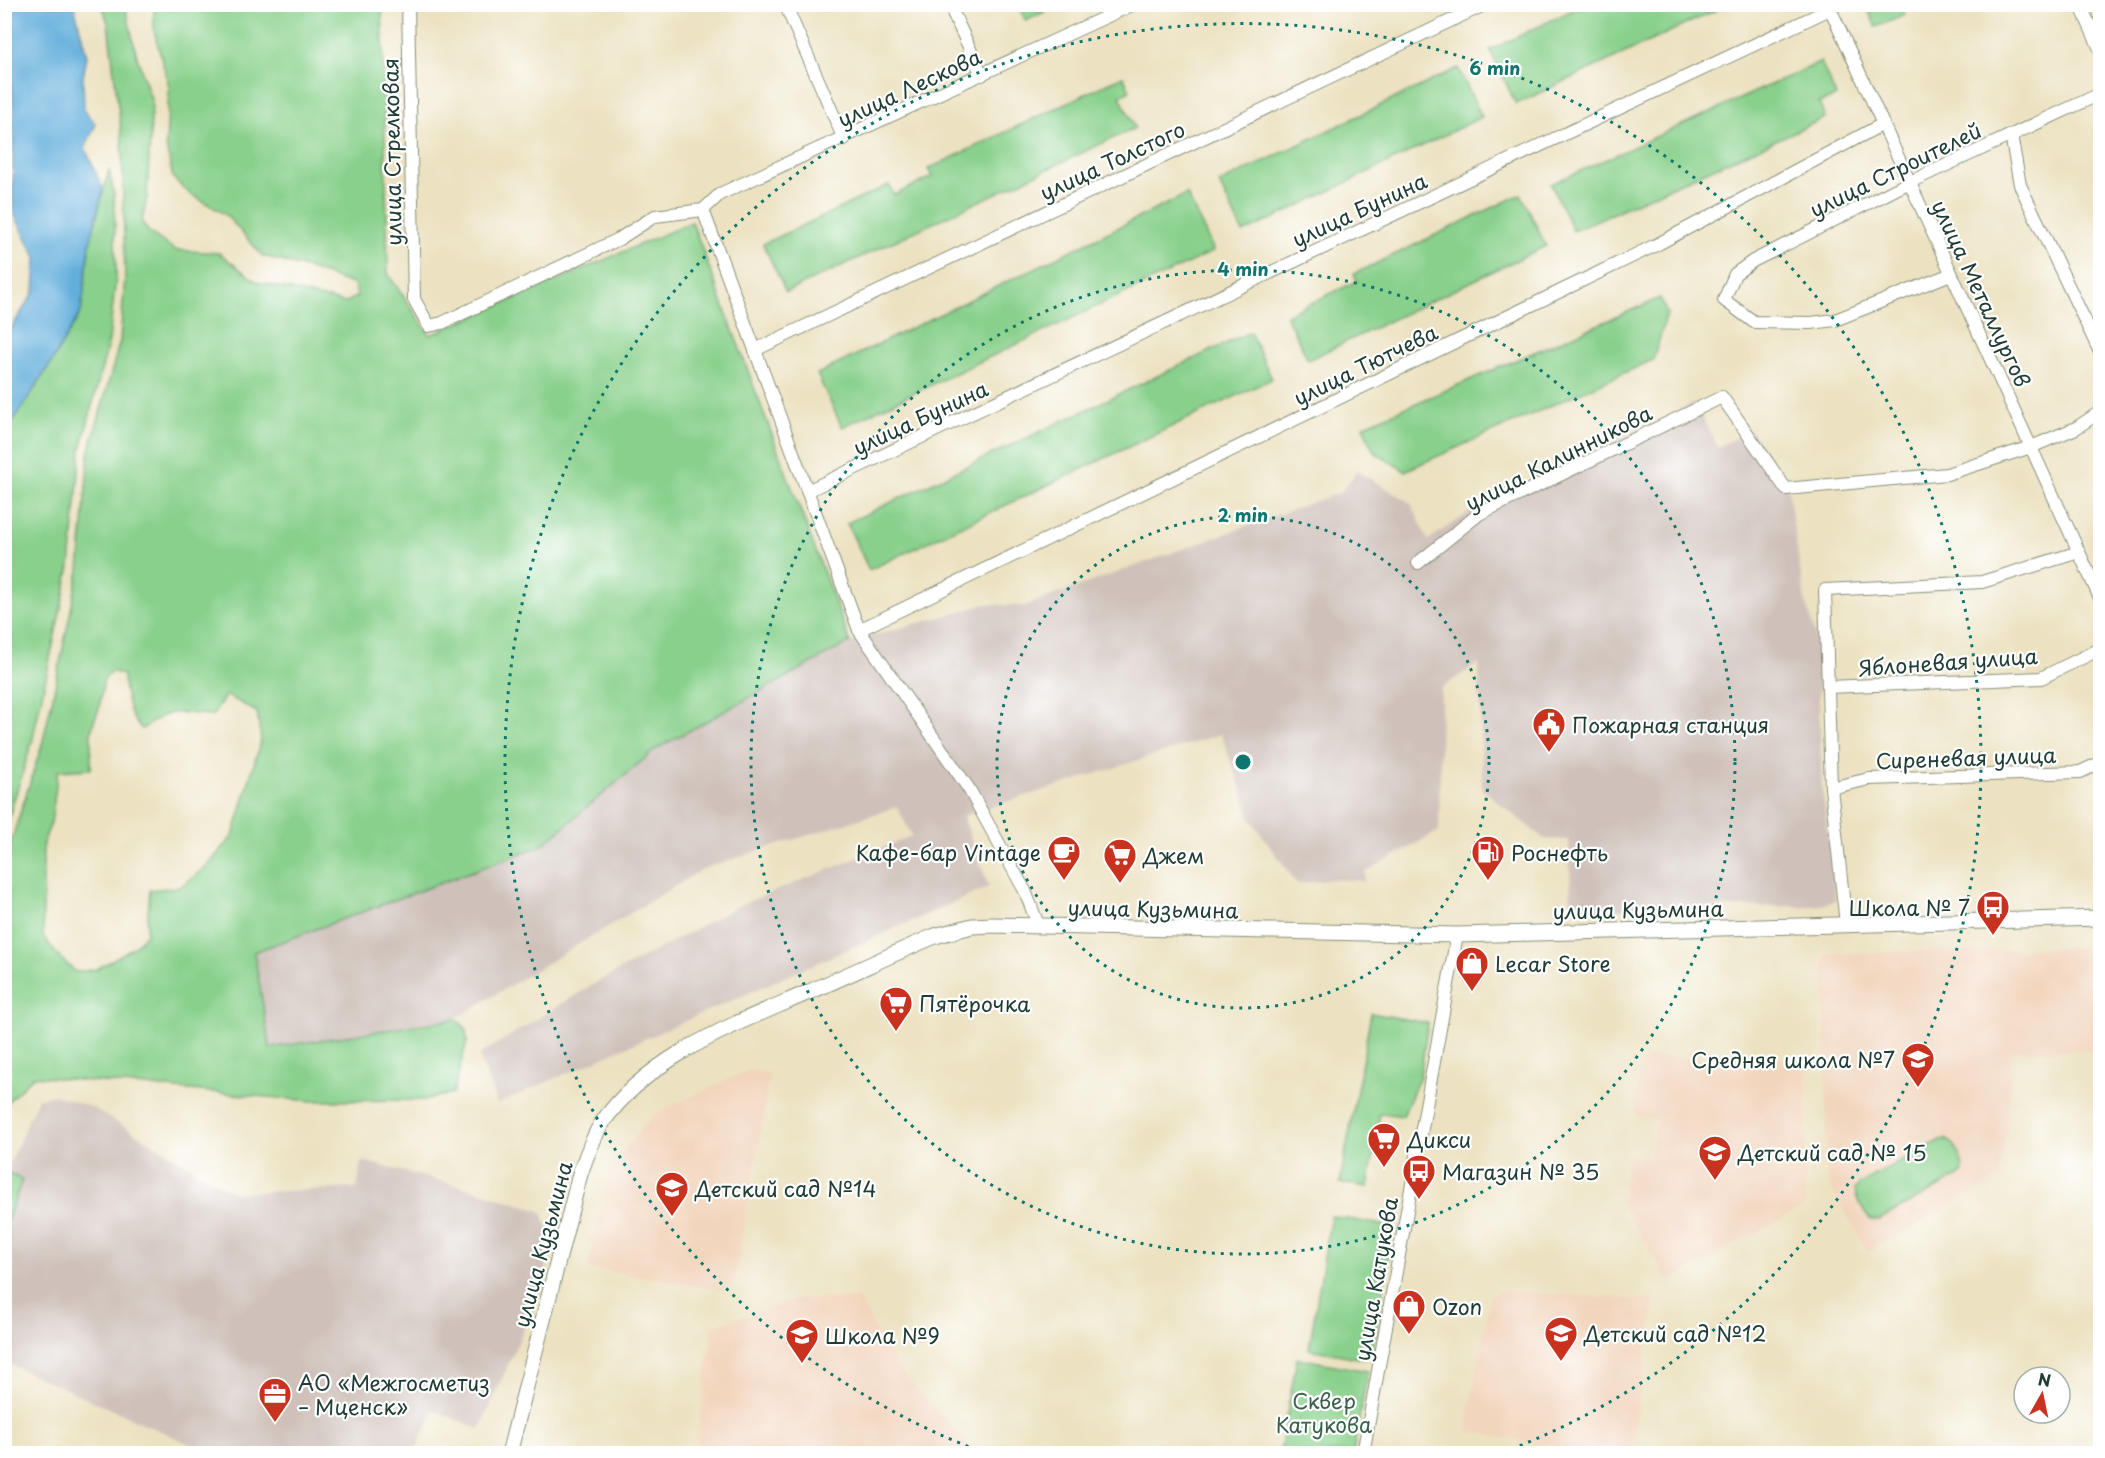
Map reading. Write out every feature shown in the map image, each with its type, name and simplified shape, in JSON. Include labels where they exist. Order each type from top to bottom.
[{"type":"main road","name":"улица Кузьмина","points":[[509,1454],[580,1174],[590,1147],[602,1125],[633,1088],[655,1071],[703,1041],[935,936],[972,926],[1457,935],[2100,918]]},
{"type":"street","name":"улица Стрелковая","points":[[408,4],[414,299],[429,326],[442,323],[620,239],[655,216],[703,210]]},
{"type":"street","points":[[785,4],[844,139]]},
{"type":"street","points":[[949,4],[982,75]]},
{"type":"street","name":"улица Лескова","points":[[703,210],[720,194],[982,75],[1120,8],[1134,4]]},
{"type":"street","name":"улица Толстого","points":[[755,350],[1486,4]]},
{"type":"street","points":[[2080,4],[2100,49]]},
{"type":"street","name":"улица Металлургов","points":[[1829,7],[2100,598]]},
{"type":"street","name":"улица Бунина","points":[[807,491],[1829,7]]},
{"type":"street","name":"улица Строителей","points":[[1951,274],[1835,320],[1811,323],[1754,321],[1724,300],[1735,274],[1752,261],[1910,182],[2100,94]]},
{"type":"street","name":"улица Тютчева","points":[[859,630],[1658,244],[1883,124]]},
{"type":"street","points":[[2011,135],[2020,185],[2100,352]]},
{"type":"street","points":[[703,210],[859,630],[969,789],[1024,891],[1039,927]]},
{"type":"street","name":"улица Калинникова","points":[[1418,563],[1479,514],[1722,398],[1786,489],[1947,474],[2031,447]]},
{"type":"street","points":[[2031,447],[2076,428],[2100,412]]},
{"type":"street","points":[[1846,924],[1831,788],[1825,590],[1982,582],[2079,552]]},
{"type":"street","name":"Яблоневая улица","points":[[1828,687],[2041,678],[2100,649]]},
{"type":"street","name":"Сиреневая улица","points":[[1831,788],[1869,779],[2080,772],[2100,763]]},
{"type":"street","name":"улица Катукова","points":[[1363,1454],[1457,935]]},
{"type":"shaded area","points":[[1694,403],[1718,447],[1750,430],[1787,483],[1804,595],[1817,642],[1822,786],[1836,901],[1816,906],[1571,909],[1569,840],[1544,839],[1482,789],[1479,663],[1441,688],[1439,831],[1365,872],[1365,881],[1334,879],[1297,884],[1250,818],[1221,734],[963,816],[989,887],[497,1104],[479,1055],[592,985],[740,905],[912,836],[897,807],[705,868],[455,1019],[270,1048],[254,952],[541,846],[656,749],[850,642],[987,604],[1024,606],[1341,492],[1357,471],[1411,503],[1428,540],[1479,506]]},
{"type":"shaded area","name":"Средняя школа №7","points":[[2095,948],[2095,1050],[2011,1051],[2008,1126],[1999,1178],[1868,1252],[1833,1192],[1827,1176],[1824,954]]},
{"type":"shaded area","name":"Детский сад № 15","points":[[1648,1058],[1807,1060],[1805,1206],[1668,1281],[1621,1202],[1628,1156],[1649,1159],[1657,1120],[1635,1114],[1641,1064]]},
{"type":"shaded area","name":"Детский сад №14","points":[[748,1070],[770,1073],[735,1281],[723,1290],[588,1268],[610,1166],[654,1114]]},
{"type":"shaded area","points":[[54,1095],[92,1107],[234,1193],[357,1188],[362,1161],[468,1188],[541,1211],[551,1234],[543,1285],[480,1429],[434,1410],[414,1453],[212,1454],[5,1362],[4,1227],[22,1180],[6,1171],[38,1098]]},
{"type":"shaded area","name":"Детский сад №12","points":[[1499,1291],[1655,1300],[1630,1453],[1584,1453],[1469,1431],[1467,1423],[1490,1296]]},
{"type":"shaded area","name":"Школа №9","points":[[859,1298],[884,1346],[905,1377],[975,1453],[695,1453],[713,1326],[797,1299]]},
{"type":"green space","points":[[102,5],[125,5],[137,57],[152,102],[147,197],[142,222],[149,232],[175,250],[219,253],[257,282],[345,303],[357,296],[355,285],[263,256],[225,214],[190,194],[173,178],[166,146],[169,86],[154,31],[154,5],[382,5],[388,274],[430,335],[692,222],[850,642],[656,749],[541,846],[254,952],[270,1048],[455,1019],[466,1028],[467,1042],[453,1093],[423,1100],[312,1101],[33,1076],[5,1105],[5,874],[10,845],[42,745],[52,701],[79,571],[89,453],[120,341],[125,278],[122,139],[108,23]],"holes":[[[112,671],[123,675],[131,715],[142,729],[157,719],[173,713],[213,715],[226,695],[257,712],[261,740],[233,836],[206,867],[180,887],[150,890],[146,934],[134,947],[97,969],[76,972],[59,957],[43,936],[43,843],[51,823],[58,771],[91,769],[91,734],[99,709],[104,679]]]},
{"type":"green space","points":[[1017,5],[1058,5],[1026,21]]},
{"type":"green space","points":[[1583,5],[1727,5],[1516,104],[1490,50]]},
{"type":"green space","points":[[1866,5],[1900,5],[1905,15],[1876,27]]},
{"type":"green space","points":[[1821,62],[1836,96],[1819,103],[1825,118],[1573,231],[1551,184]]},
{"type":"green space","points":[[1458,68],[1482,117],[1243,233],[1219,183]]},
{"type":"green space","points":[[1123,76],[1130,91],[1120,96],[1135,128],[786,292],[763,244],[889,185],[894,195],[932,177],[928,169]]},
{"type":"green space","points":[[109,170],[114,194],[116,276],[109,340],[81,449],[70,566],[32,742],[5,829],[5,430],[49,366],[81,312],[90,243]]},
{"type":"green space","points":[[1187,194],[1214,251],[842,427],[817,374]]},
{"type":"green space","points":[[1521,194],[1546,246],[1308,360],[1286,315],[1357,281],[1354,274]]},
{"type":"green space","points":[[1660,298],[1667,314],[1653,360],[1405,471],[1374,452],[1363,426]]},
{"type":"green space","points":[[1250,332],[1272,379],[869,570],[847,523]]},
{"type":"green space","points":[[1371,1013],[1428,1023],[1420,1076],[1403,1116],[1380,1113],[1368,1187],[1340,1183]]},
{"type":"green space","points":[[1946,1139],[1956,1149],[1960,1158],[1963,1171],[1959,1176],[1879,1220],[1871,1220],[1860,1206],[1855,1189],[1861,1183],[1940,1140]]},
{"type":"green space","points":[[4,1171],[22,1180],[5,1227]]},
{"type":"green space","points":[[1331,1216],[1388,1226],[1392,1234],[1372,1353],[1363,1359],[1309,1349]]},
{"type":"green space","name":"Сквер Катукова","points":[[1297,1358],[1368,1371],[1353,1453],[1280,1453]]},
{"type":"water","points":[[5,4],[74,5],[87,57],[83,77],[84,110],[96,124],[85,148],[103,189],[90,243],[81,312],[49,366],[13,421],[5,429],[5,338],[34,292],[36,257],[13,212],[13,105],[5,31]]},
{"type":"place","name":"Пожарная станция","points":[[1549,753]]},
{"type":"place","name":"Кафе-бар Vintage","points":[[1064,881]]},
{"type":"place","name":"Роснефть","points":[[1488,881]]},
{"type":"place","name":"Джем","points":[[1120,884]]},
{"type":"place","name":"Школа № 7","points":[[1993,936]]},
{"type":"place","name":"Lecar Store","points":[[1472,992]]},
{"type":"place","name":"Пятёрочка","points":[[896,1032]]},
{"type":"place","name":"Средняя школа №7","points":[[1918,1088]]},
{"type":"place","name":"Дикси","points":[[1384,1168]]},
{"type":"place","name":"Детский сад № 15","points":[[1715,1181]]},
{"type":"place","name":"Магазин № 35","points":[[1419,1200]]},
{"type":"place","name":"Детский сад №14","points":[[672,1217]]},
{"type":"place","name":"Ozon","points":[[1409,1335]]},
{"type":"place","name":"Детский сад №12","points":[[1561,1362]]},
{"type":"place","name":"Школа №9","points":[[802,1364]]},
{"type":"place","name":"АО «Межгосметиз – Мценск»","points":[[275,1423]]}]
